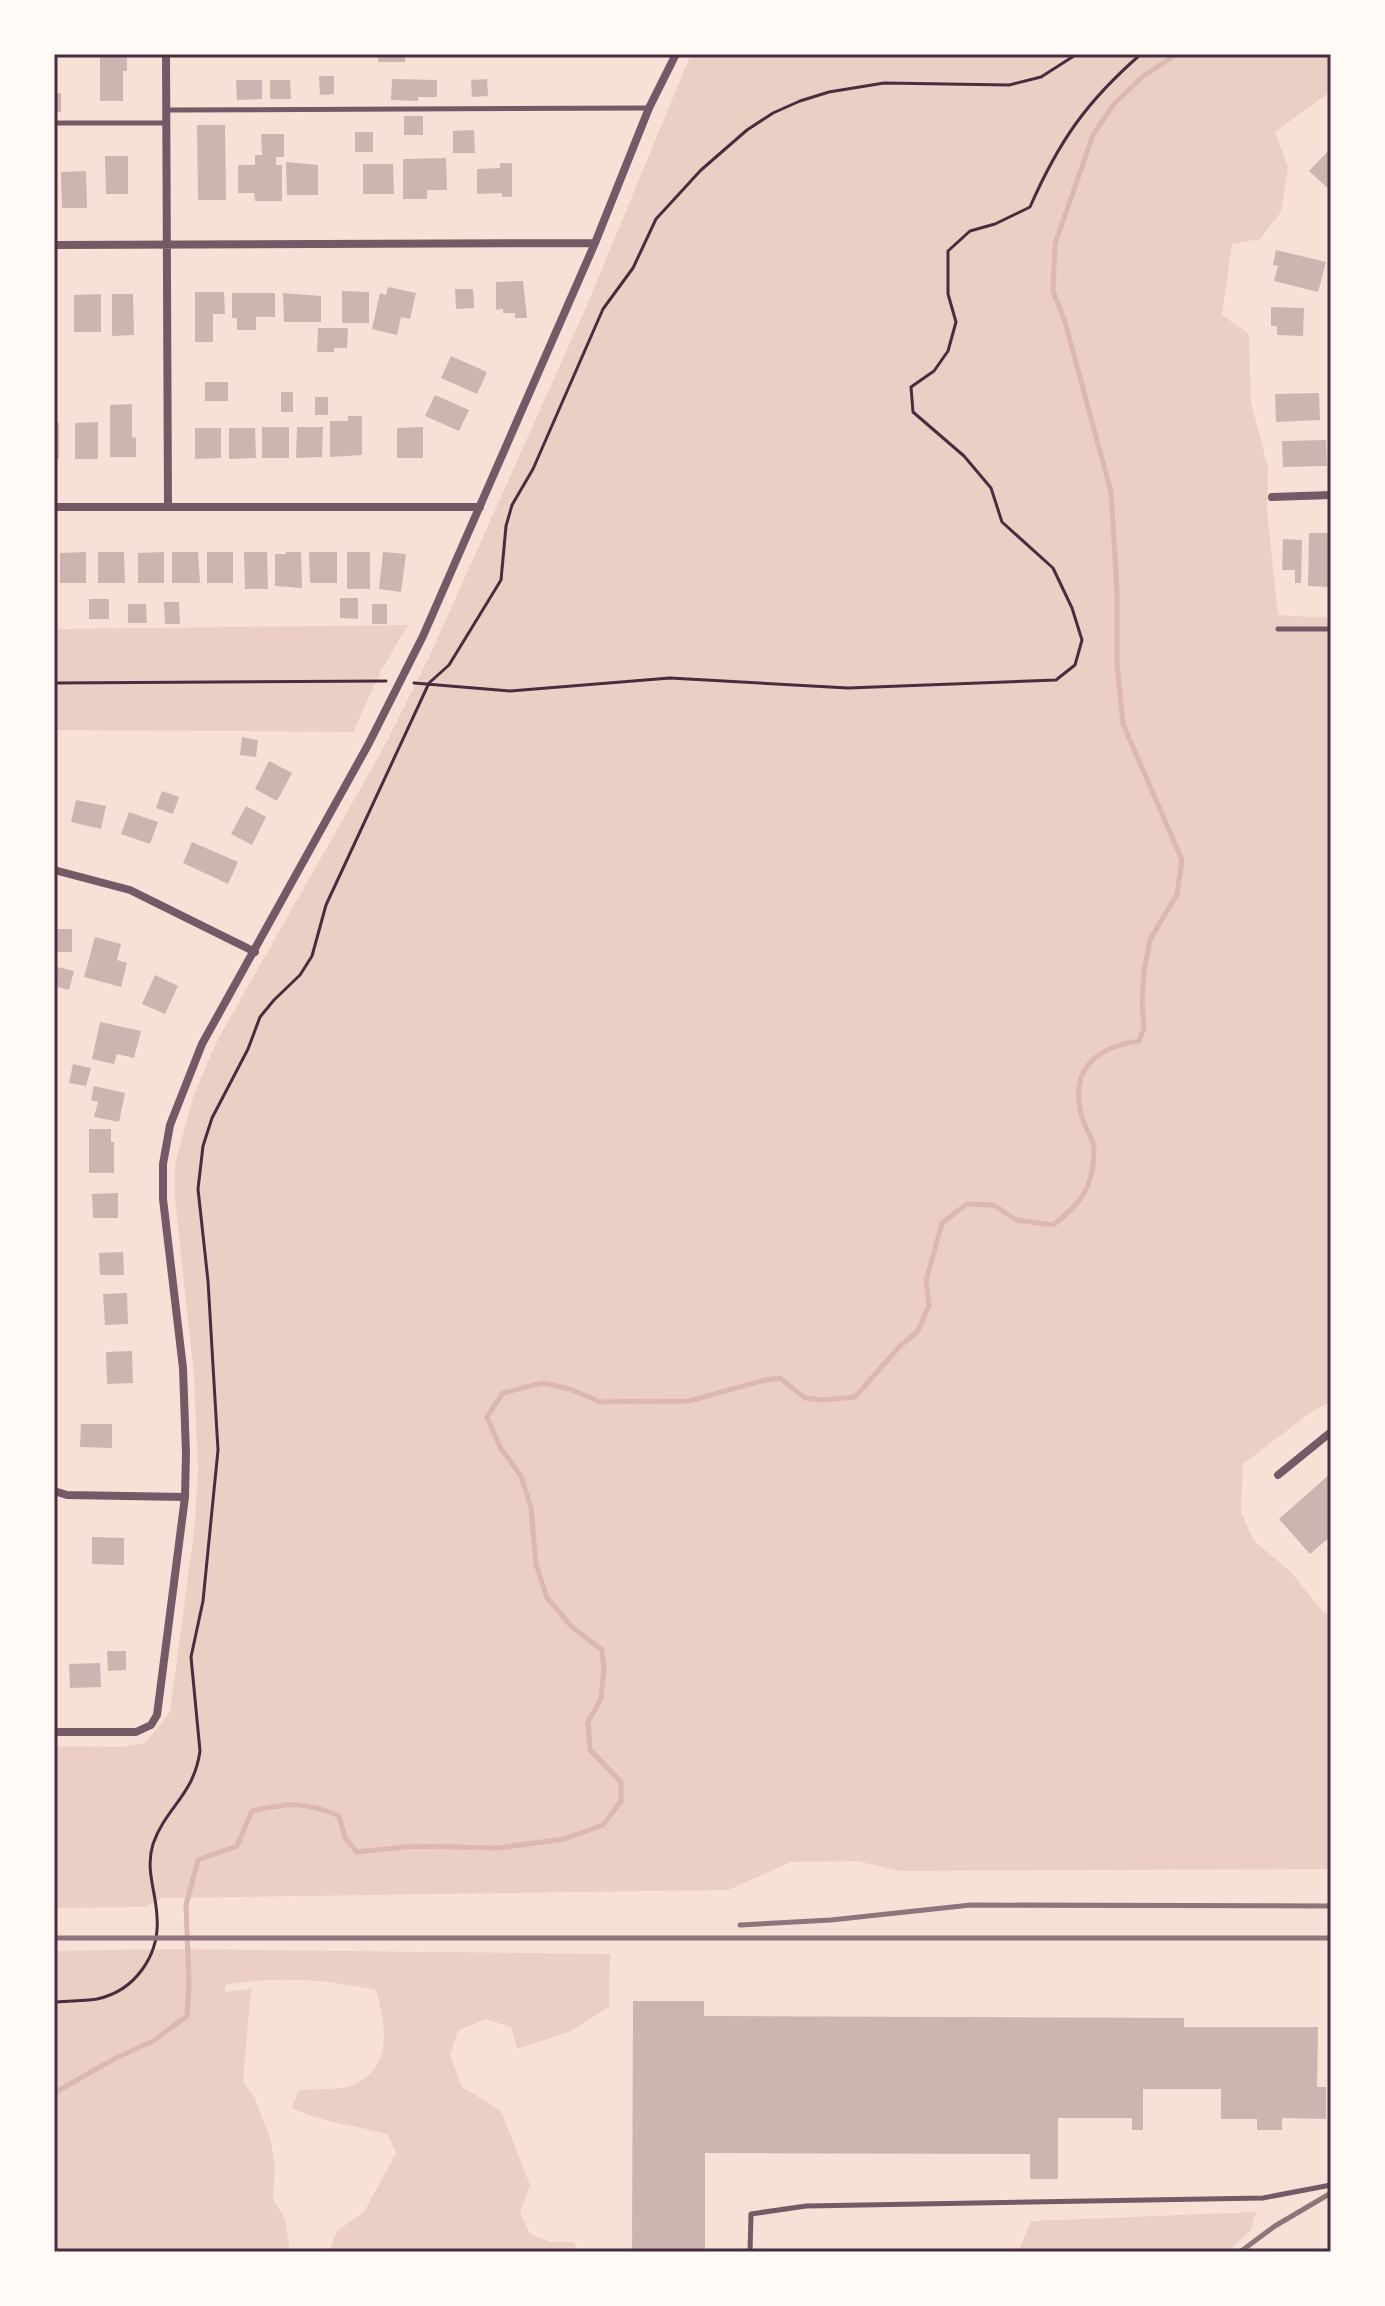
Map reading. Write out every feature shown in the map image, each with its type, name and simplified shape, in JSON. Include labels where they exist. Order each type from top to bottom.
[{"type":"street","points":[[166,54],[168,507]]},
{"type":"street","points":[[54,1732],[136,1732],[151,1725],[157,1715],[185,1497],[186,1454],[183,1368],[163,1199],[163,1164],[170,1125],[202,1044],[368,745],[423,636],[595,243],[649,108],[676,54]]},
{"type":"street","points":[[54,245],[595,243]]},
{"type":"street","points":[[1272,497],[1331,495]]},
{"type":"street","points":[[54,507],[480,507]]},
{"type":"street","points":[[54,870],[130,890],[255,952]]},
{"type":"street","points":[[1278,1475],[1331,1432]]},
{"type":"street","points":[[54,1491],[67,1495],[185,1497]]},
{"type":"lane","points":[[167,110],[649,108]]},
{"type":"lane","points":[[54,123],[167,123]]},
{"type":"lane","points":[[1278,629],[1331,629]]},
{"type":"lane","points":[[750,2252],[751,2214],[806,2206],[1263,2198],[1331,2185]]},
{"type":"path","points":[[54,2002],[107,1996],[121,1990],[144,1969],[156,1942],[157,1915],[149,1866],[153,1844],[191,1786],[198,1766],[200,1751],[191,1657],[203,1601],[218,1450],[208,1281],[198,1189],[203,1146],[212,1118],[248,1049],[260,1017],[300,975],[312,956],[326,905],[426,683],[449,665],[501,580],[506,526],[512,505],[533,469],[603,309],[633,268],[656,219],[701,170],[747,130],[773,113],[815,96],[884,83],[1009,85],[1041,77],[1077,54]]},
{"type":"path","points":[[426,683],[510,691],[670,678],[848,688],[1056,680],[1075,665],[1082,640],[1072,608],[1053,568],[1002,522],[991,488],[964,456],[913,412],[911,387],[934,371],[948,351],[956,322],[948,294],[948,251],[970,231],[995,224],[1030,207],[1049,165],[1077,119],[1101,90],[1141,54]]},
{"type":"path","points":[[54,683],[368,681]]},
{"type":"shaded area","points":[[691,54],[1331,54],[1331,91],[1275,132],[1288,167],[1281,212],[1260,239],[1232,244],[1222,315],[1249,334],[1251,402],[1268,468],[1267,512],[1278,615],[1331,618],[1331,1402],[1314,1410],[1243,1464],[1241,1512],[1254,1541],[1291,1572],[1323,1612],[1331,1617],[1331,1869],[900,1871],[857,1861],[791,1862],[728,1890],[162,1898],[145,1907],[54,1908],[54,1746],[120,1747],[145,1743],[170,1712],[195,1524],[198,1468],[194,1375],[175,1199],[175,1164],[194,1094],[218,1039],[384,747],[430,655],[587,305]]},
{"type":"shaded area","points":[[408,625],[382,669],[353,732],[54,730],[54,629]]},
{"type":"shaded area","points":[[169,1949],[610,1954],[609,2007],[569,2032],[517,2049],[511,2027],[485,2019],[458,2031],[450,2055],[462,2087],[501,2111],[530,2185],[520,2213],[530,2234],[551,2242],[574,2242],[579,2252],[329,2252],[337,2231],[364,2212],[396,2153],[387,2134],[292,2108],[299,2090],[343,2088],[367,2076],[376,2066],[384,2043],[382,2016],[376,1990],[339,1983],[282,1980],[225,1985],[225,1992],[251,1989],[243,2081],[255,2098],[271,2141],[275,2168],[273,2199],[285,2219],[290,2252],[54,2252],[54,1951]]},
{"type":"shaded area","points":[[1256,2212],[1251,2230],[1227,2252],[1018,2252],[1031,2221]]},
{"type":"building","points":[[100,54],[127,54],[127,71],[123,71],[123,101],[100,101]]},
{"type":"building","points":[[378,54],[405,54],[405,62],[378,62]]},
{"type":"building","points":[[319,76],[334,76],[334,94],[320,95]]},
{"type":"building","points":[[392,79],[437,80],[437,97],[418,97],[418,101],[391,100]]},
{"type":"building","points":[[487,79],[488,96],[472,97],[471,80]]},
{"type":"building","points":[[236,80],[262,80],[262,99],[237,100]]},
{"type":"building","points":[[270,80],[290,80],[291,99],[270,99]]},
{"type":"building","points":[[54,93],[61,93],[61,112],[54,112]]},
{"type":"building","points":[[404,116],[423,116],[423,135],[404,135]]},
{"type":"building","points":[[197,125],[225,125],[226,200],[198,200]]},
{"type":"building","points":[[474,130],[475,153],[453,153],[453,131]]},
{"type":"building","points":[[355,132],[373,132],[373,152],[355,152]]},
{"type":"building","points":[[261,134],[284,134],[284,157],[276,157],[276,165],[282,165],[282,201],[255,201],[254,193],[238,193],[238,165],[255,165],[255,155],[262,155]]},
{"type":"building","points":[[1331,148],[1331,191],[1309,171]]},
{"type":"building","points":[[105,156],[128,156],[128,194],[106,194]]},
{"type":"building","points":[[446,158],[447,190],[427,190],[427,199],[403,199],[403,159]]},
{"type":"building","points":[[286,162],[318,165],[318,195],[287,195]]},
{"type":"building","points":[[500,163],[512,163],[512,197],[502,197],[502,193],[477,194],[477,169],[500,168]]},
{"type":"building","points":[[363,164],[393,164],[394,194],[363,194]]},
{"type":"building","points":[[86,171],[87,208],[62,208],[61,172]]},
{"type":"building","points":[[1276,250],[1326,262],[1318,292],[1274,281],[1278,266],[1273,265]]},
{"type":"building","points":[[523,281],[527,318],[515,318],[515,313],[496,310],[496,282]]},
{"type":"building","points":[[388,287],[416,293],[410,319],[401,317],[397,335],[372,329],[380,293],[386,295]]},
{"type":"building","points":[[455,289],[473,289],[474,308],[456,309]]},
{"type":"building","points":[[342,291],[369,292],[369,323],[342,323]]},
{"type":"building","points":[[195,292],[224,292],[225,314],[213,314],[213,342],[195,342]]},
{"type":"building","points":[[232,293],[275,293],[275,317],[256,317],[256,330],[237,330],[237,318],[232,318]]},
{"type":"building","points":[[283,293],[321,296],[321,322],[284,322]]},
{"type":"building","points":[[101,294],[101,332],[74,332],[74,295]]},
{"type":"building","points":[[112,294],[133,294],[134,335],[112,336]]},
{"type":"building","points":[[1271,307],[1304,308],[1303,336],[1277,335],[1277,326],[1271,326]]},
{"type":"building","points":[[318,328],[348,328],[347,348],[317,352]]},
{"type":"building","points":[[451,356],[487,372],[477,394],[441,378]]},
{"type":"building","points":[[205,382],[228,382],[228,401],[205,401]]},
{"type":"building","points":[[281,392],[293,392],[293,412],[281,412]]},
{"type":"building","points":[[1319,393],[1320,420],[1276,422],[1275,394]]},
{"type":"building","points":[[435,395],[469,410],[459,431],[425,416]]},
{"type":"building","points":[[315,397],[328,397],[328,415],[315,415]]},
{"type":"building","points":[[132,404],[132,437],[136,438],[136,457],[110,457],[110,405]]},
{"type":"building","points":[[348,416],[362,416],[362,455],[330,457],[330,421],[348,421]]},
{"type":"building","points":[[98,422],[98,459],[75,459],[75,423]]},
{"type":"building","points":[[54,423],[59,423],[59,459],[54,459]]},
{"type":"building","points":[[262,427],[289,427],[289,458],[262,458]]},
{"type":"building","points":[[297,427],[323,427],[322,457],[296,458]]},
{"type":"building","points":[[423,427],[423,458],[397,458],[397,428]]},
{"type":"building","points":[[195,428],[221,428],[221,458],[195,459]]},
{"type":"building","points":[[229,428],[255,428],[256,458],[229,459]]},
{"type":"building","points":[[1326,440],[1327,466],[1283,467],[1282,441]]},
{"type":"building","points":[[1309,533],[1330,533],[1329,587],[1308,586]]},
{"type":"building","points":[[1283,539],[1302,540],[1301,583],[1295,583],[1295,570],[1282,570]]},
{"type":"building","points":[[86,552],[86,583],[60,583],[60,553]]},
{"type":"building","points":[[98,552],[124,552],[125,583],[98,583]]},
{"type":"building","points":[[164,552],[164,583],[138,583],[138,553]]},
{"type":"building","points":[[172,552],[198,552],[200,583],[172,583]]},
{"type":"building","points":[[207,552],[233,552],[233,583],[207,583]]},
{"type":"building","points":[[244,552],[267,552],[268,589],[245,589]]},
{"type":"building","points":[[301,552],[302,588],[275,586],[275,554]]},
{"type":"building","points":[[309,552],[337,552],[337,583],[310,583]]},
{"type":"building","points":[[347,552],[370,552],[370,589],[347,589]]},
{"type":"building","points":[[383,552],[406,554],[401,592],[379,589]]},
{"type":"building","points":[[340,598],[358,598],[358,619],[340,618]]},
{"type":"building","points":[[89,599],[109,599],[109,619],[89,619]]},
{"type":"building","points":[[164,602],[179,602],[180,624],[165,624]]},
{"type":"building","points":[[128,604],[146,604],[147,623],[128,623]]},
{"type":"building","points":[[372,604],[387,604],[387,624],[372,624]]},
{"type":"building","points":[[242,737],[258,740],[256,757],[240,755]]},
{"type":"building","points":[[269,761],[292,773],[277,801],[255,789]]},
{"type":"building","points":[[162,791],[179,797],[173,814],[156,808]]},
{"type":"building","points":[[76,800],[106,806],[101,829],[71,822]]},
{"type":"building","points":[[246,806],[266,817],[252,845],[231,834]]},
{"type":"building","points":[[129,812],[158,822],[150,844],[121,834]]},
{"type":"building","points":[[192,842],[238,862],[228,884],[183,863]]},
{"type":"building","points":[[54,929],[72,929],[72,952],[54,952]]},
{"type":"building","points":[[95,937],[121,944],[117,960],[127,963],[121,987],[84,977]]},
{"type":"building","points":[[57,967],[74,971],[69,990],[54,986]]},
{"type":"building","points":[[155,975],[178,986],[165,1014],[142,1004]]},
{"type":"building","points":[[100,1022],[141,1031],[134,1058],[117,1054],[114,1064],[92,1059]]},
{"type":"building","points":[[73,1064],[91,1068],[86,1086],[69,1083]]},
{"type":"building","points":[[94,1086],[125,1093],[119,1122],[94,1117],[98,1102],[91,1100]]},
{"type":"building","points":[[89,1129],[111,1129],[114,1173],[89,1173]]},
{"type":"building","points":[[118,1193],[118,1218],[93,1218],[92,1194]]},
{"type":"building","points":[[123,1252],[124,1275],[100,1275],[99,1253]]},
{"type":"building","points":[[127,1293],[128,1324],[105,1325],[103,1294]]},
{"type":"building","points":[[132,1351],[133,1383],[107,1384],[106,1352]]},
{"type":"building","points":[[81,1424],[112,1424],[112,1448],[80,1447]]},
{"type":"building","points":[[1331,1473],[1331,1536],[1310,1554],[1279,1519]]},
{"type":"building","points":[[92,1537],[124,1538],[124,1565],[92,1564]]},
{"type":"building","points":[[107,1651],[126,1651],[126,1670],[108,1671]]},
{"type":"building","points":[[100,1663],[101,1687],[70,1688],[69,1664]]},
{"type":"building","points":[[633,2001],[704,2001],[704,2016],[1184,2018],[1184,2027],[1318,2027],[1317,2087],[1326,2087],[1326,2119],[1282,2118],[1282,2130],[1257,2130],[1257,2119],[1221,2119],[1221,2089],[1143,2089],[1143,2130],[1132,2130],[1132,2118],[1058,2118],[1058,2179],[1030,2179],[1030,2154],[705,2153],[705,2252],[632,2252]]},
{"type":"waterway","points":[[54,2093],[153,2041],[187,2016],[186,1905],[198,1860],[237,1846],[252,1811],[296,1805],[327,1811],[339,1816],[345,1838],[357,1852],[414,1846],[498,1848],[564,1839],[603,1825],[621,1801],[621,1782],[590,1750],[588,1722],[601,1699],[602,1650],[572,1627],[547,1598],[536,1564],[531,1508],[521,1476],[500,1447],[487,1417],[503,1393],[542,1383],[570,1389],[600,1402],[689,1401],[780,1378],[805,1398],[855,1397],[900,1346],[918,1331],[929,1305],[926,1281],[942,1223],[967,1204],[994,1205],[1016,1220],[1053,1225],[1084,1194],[1091,1176],[1094,1148],[1080,1106],[1081,1077],[1096,1057],[1139,1041],[1144,1028],[1144,971],[1150,940],[1177,894],[1182,860],[1123,724],[1117,664],[1117,591],[1111,492],[1065,322],[1053,291],[1055,244],[1093,135],[1114,104],[1143,76],[1177,54]]},
{"type":"railway","points":[[740,1925],[831,1920],[971,1905],[1331,1906]]},
{"type":"railway","points":[[54,1938],[1331,1938]]},
{"type":"railway","points":[[1240,2252],[1275,2226],[1331,2193]]}]
